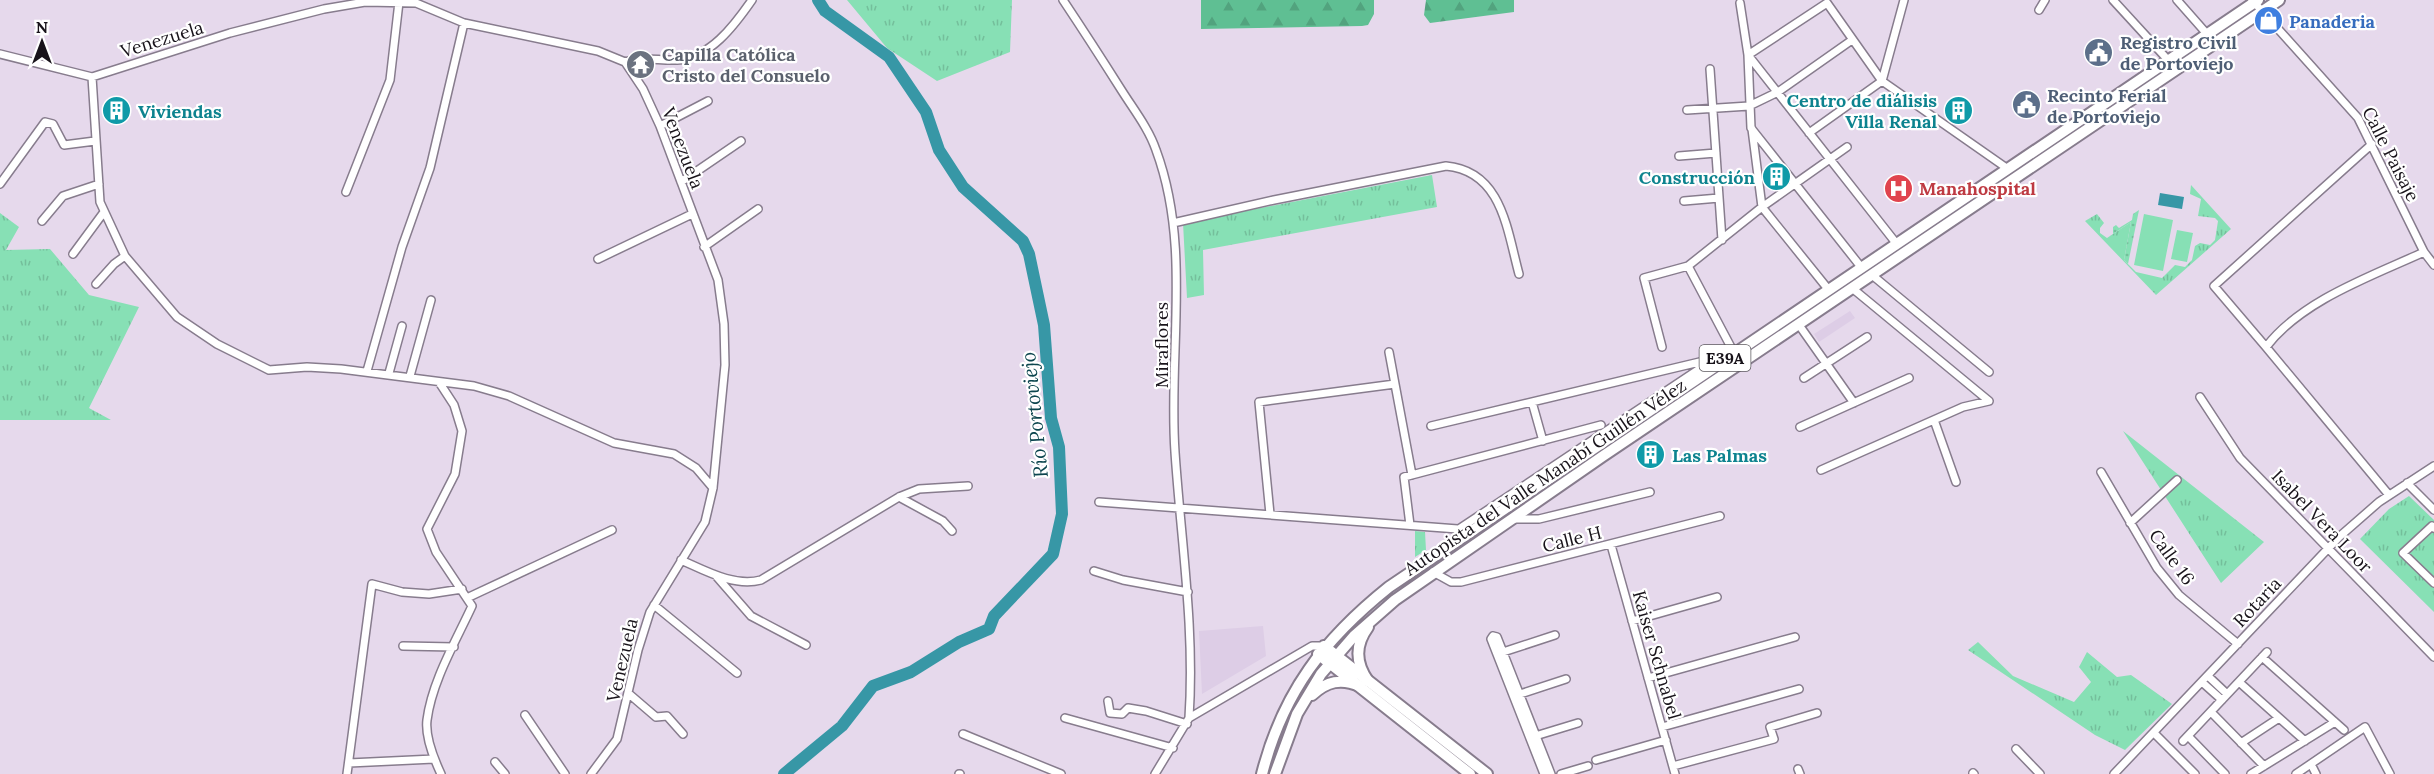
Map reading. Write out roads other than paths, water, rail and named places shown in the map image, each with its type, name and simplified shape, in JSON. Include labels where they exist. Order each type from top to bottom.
[{"type":"main road","name":"Autopista del Valle Manabí Guillén Vélez","points":[[1275,774],[1301,707],[1333,659],[1384,609],[1433,572],[2279,0]]},
{"type":"main road","name":"Autopista del Valle Manabí Guillén Vélez","points":[[1262,774],[1284,710],[1321,650],[1374,598],[1593,443],[1884,252],[2255,1]]},
{"type":"main road","points":[[1884,252],[1891,262]]},
{"type":"main road","points":[[1364,684],[1358,662],[1359,645],[1365,632],[1384,609]]},
{"type":"main road","points":[[1321,650],[1470,774]]},
{"type":"main road","points":[[1301,707],[1316,691],[1329,683],[1341,681],[1364,684],[1487,774]]},
{"type":"street","points":[[625,62],[633,59],[676,60],[696,57],[710,49],[752,0]]},
{"type":"street","name":"Miraflores","points":[[1063,0],[1152,139],[1166,183],[1173,223],[1177,310],[1175,452],[1188,592],[1191,657],[1188,721]]},
{"type":"street","points":[[1809,132],[1882,81],[1904,0]]},
{"type":"street","points":[[2039,10],[2045,0]]},
{"type":"street","points":[[2113,0],[2168,60]]},
{"type":"street","points":[[2177,0],[2207,34]]},
{"type":"street","name":"Venezuela","points":[[92,77],[230,33],[324,9],[365,2],[415,1],[464,23],[598,51],[625,62],[643,89],[660,126],[718,280],[726,340],[722,414],[713,488],[705,522],[650,612],[638,650],[617,740],[591,774]]},
{"type":"street","name":"Calle Paisaje","points":[[2255,1],[2351,108],[2372,144],[2424,252],[2434,265]]},
{"type":"street","points":[[346,192],[390,80],[399,2]]},
{"type":"street","points":[[1740,3],[1748,55],[1749,106],[1756,180],[1762,207],[1828,289]]},
{"type":"street","points":[[1748,55],[1827,3],[1882,81],[2008,169]]},
{"type":"street","points":[[367,371],[402,247],[430,168],[464,23]]},
{"type":"street","points":[[1687,110],[1749,106],[1778,93],[1852,40]]},
{"type":"street","points":[[0,54],[92,77],[95,141],[104,212],[126,256],[177,317],[217,344],[269,370],[307,367],[388,373],[474,386],[509,396],[614,443],[674,454],[696,468],[713,488]]},
{"type":"street","points":[[1748,55],[1896,243]]},
{"type":"street","points":[[1710,69],[1722,240]]},
{"type":"street","points":[[660,126],[708,101]]},
{"type":"street","points":[[0,184],[45,122],[53,124],[64,145],[95,141]]},
{"type":"street","points":[[1751,128],[1861,267]]},
{"type":"street","points":[[681,182],[741,141]]},
{"type":"street","points":[[2372,144],[2214,286],[2389,495]]},
{"type":"street","points":[[1662,347],[1644,278],[1688,266],[1762,207],[1847,147]]},
{"type":"street","points":[[1679,156],[1716,153]]},
{"type":"street","points":[[1173,223],[1274,200],[1446,166],[1458,167],[1479,177],[1496,197],[1519,274]]},
{"type":"street","points":[[42,221],[63,196],[99,184]]},
{"type":"street","points":[[1684,201],[1719,198]]},
{"type":"street","points":[[704,247],[758,209]]},
{"type":"street","points":[[74,254],[104,212]]},
{"type":"street","points":[[598,259],[692,214]]},
{"type":"street","points":[[2266,346],[2289,322],[2309,308],[2424,252]]},
{"type":"street","points":[[96,284],[114,264],[126,256]]},
{"type":"street","points":[[1431,426],[1714,359],[1731,352],[1688,266]]},
{"type":"street","points":[[1872,275],[1989,372]]},
{"type":"street","points":[[1821,470],[1963,407],[1989,401],[1852,288]]},
{"type":"street","points":[[410,376],[431,300]]},
{"type":"street","points":[[1799,325],[1854,403]]},
{"type":"street","points":[[388,373],[402,326]]},
{"type":"street","points":[[1804,378],[1867,337]]},
{"type":"street","points":[[1389,352],[1412,475]]},
{"type":"street","points":[[1459,529],[1593,443],[1714,359]]},
{"type":"street","points":[[1800,427],[1909,378]]},
{"type":"street","points":[[439,381],[454,405],[462,431],[455,474],[427,529],[436,552],[469,597],[472,606],[436,688],[427,721],[434,759],[441,774]]},
{"type":"street","points":[[1270,514],[1259,402],[1395,384]]},
{"type":"street","name":"Isabel Vera Loor","points":[[2200,396],[2240,458],[2434,657]]},
{"type":"street","points":[[1532,402],[1543,441]]},
{"type":"street","points":[[1934,420],[1956,482]]},
{"type":"street","points":[[1410,525],[1404,477],[1601,425]]},
{"type":"street","points":[[1582,430],[1593,443]]},
{"type":"street","name":"Rotaria","points":[[2115,774],[2209,677],[2328,548],[2389,495],[2434,466]]},
{"type":"street","name":"Calle 16","points":[[2101,472],[2157,568],[2179,595],[2238,644]]},
{"type":"street","points":[[2130,523],[2177,480]]},
{"type":"street","points":[[2407,483],[2434,510]]},
{"type":"street","points":[[681,560],[717,576],[750,583],[761,580],[899,497],[920,489],[968,486]]},
{"type":"street","points":[[1511,519],[1539,519],[1650,492]]},
{"type":"street","points":[[899,497],[943,521],[952,531]]},
{"type":"street","points":[[1099,502],[1471,530]]},
{"type":"street","points":[[1531,506],[1534,516],[1539,519]]},
{"type":"street","name":"Calle H","points":[[1433,572],[1451,582],[1461,582],[1720,516]]},
{"type":"street","points":[[2434,528],[2432,526],[2403,553],[2434,583]]},
{"type":"street","points":[[469,597],[612,530]]},
{"type":"street","name":"Kaiser Schnabel","points":[[1611,544],[1674,770]]},
{"type":"street","points":[[1094,571],[1123,580],[1188,592]]},
{"type":"street","points":[[717,576],[751,616],[806,645]]},
{"type":"street","points":[[347,774],[372,584],[402,592],[429,594],[462,589]]},
{"type":"street","points":[[1632,621],[1717,597]]},
{"type":"street","points":[[654,606],[737,673]]},
{"type":"street","points":[[1551,774],[1533,737],[1500,653],[1555,635]]},
{"type":"street","points":[[1648,678],[1795,637]]},
{"type":"street","points":[[404,646],[454,647]]},
{"type":"street","points":[[1155,774],[1188,721],[1312,646],[1321,650]]},
{"type":"street","points":[[2225,774],[2186,739],[2265,655],[2344,730]]},
{"type":"street","points":[[2209,677],[2224,697]]},
{"type":"street","points":[[1516,695],[1566,679]]},
{"type":"street","points":[[2239,682],[2305,741]]},
{"type":"street","points":[[2203,683],[2224,697]]},
{"type":"street","points":[[1662,727],[1799,689]]},
{"type":"street","points":[[628,693],[656,717],[667,716],[683,734]]},
{"type":"street","points":[[1108,701],[1110,713],[1122,714],[1128,708],[1188,721]]},
{"type":"street","points":[[2211,712],[2264,766]]},
{"type":"street","points":[[1674,770],[1774,740],[1770,727],[1817,713]]},
{"type":"street","points":[[525,715],[566,774]]},
{"type":"street","points":[[1065,718],[1173,748]]},
{"type":"street","points":[[2241,743],[2279,718]]},
{"type":"street","points":[[2251,774],[2335,722]]},
{"type":"street","points":[[1533,737],[1578,723]]},
{"type":"street","points":[[2296,774],[2365,727],[2390,774]]},
{"type":"street","points":[[963,734],[1061,774]]},
{"type":"street","points":[[2155,734],[2195,774]]},
{"type":"street","points":[[1533,737],[1544,774]]},
{"type":"street","points":[[1596,760],[1666,740]]},
{"type":"street","points":[[2016,749],[2040,774]]},
{"type":"street","points":[[349,763],[434,759]]},
{"type":"street","points":[[495,762],[505,774]]},
{"type":"street","points":[[2311,764],[2316,774]]},
{"type":"street","points":[[1561,774],[1588,766]]},
{"type":"water","points":[[2160,193],[2184,197],[2182,209],[2158,205]]},
{"type":"waterway","name":"Río Portoviejo","points":[[784,774],[842,726],[873,686],[911,672],[959,642],[989,629],[994,616],[1053,554],[1062,514],[1059,447],[1051,418],[1044,325],[1029,254],[1023,241],[963,187],[939,150],[926,112],[889,57],[825,11],[818,0]]},
{"type":"place","name":"Panaderia","points":[[2268,21]]},
{"type":"place","name":"Registro Civil de Portoviejo","points":[[2099,52]]},
{"type":"place","name":"Capilla Católica Cristo del Consuelo","points":[[641,64]]},
{"type":"place","name":"Recinto Ferial de Portoviejo","points":[[2026,105]]},
{"type":"place","name":"Centro de diálisis Villa Renal","points":[[1958,110]]},
{"type":"place","name":"Viviendas","points":[[117,111]]},
{"type":"place","name":"Construcción","points":[[1776,177]]},
{"type":"place","name":"Manahospital","points":[[1898,188]]},
{"type":"place","name":"Las Palmas","points":[[1651,455]]}]
